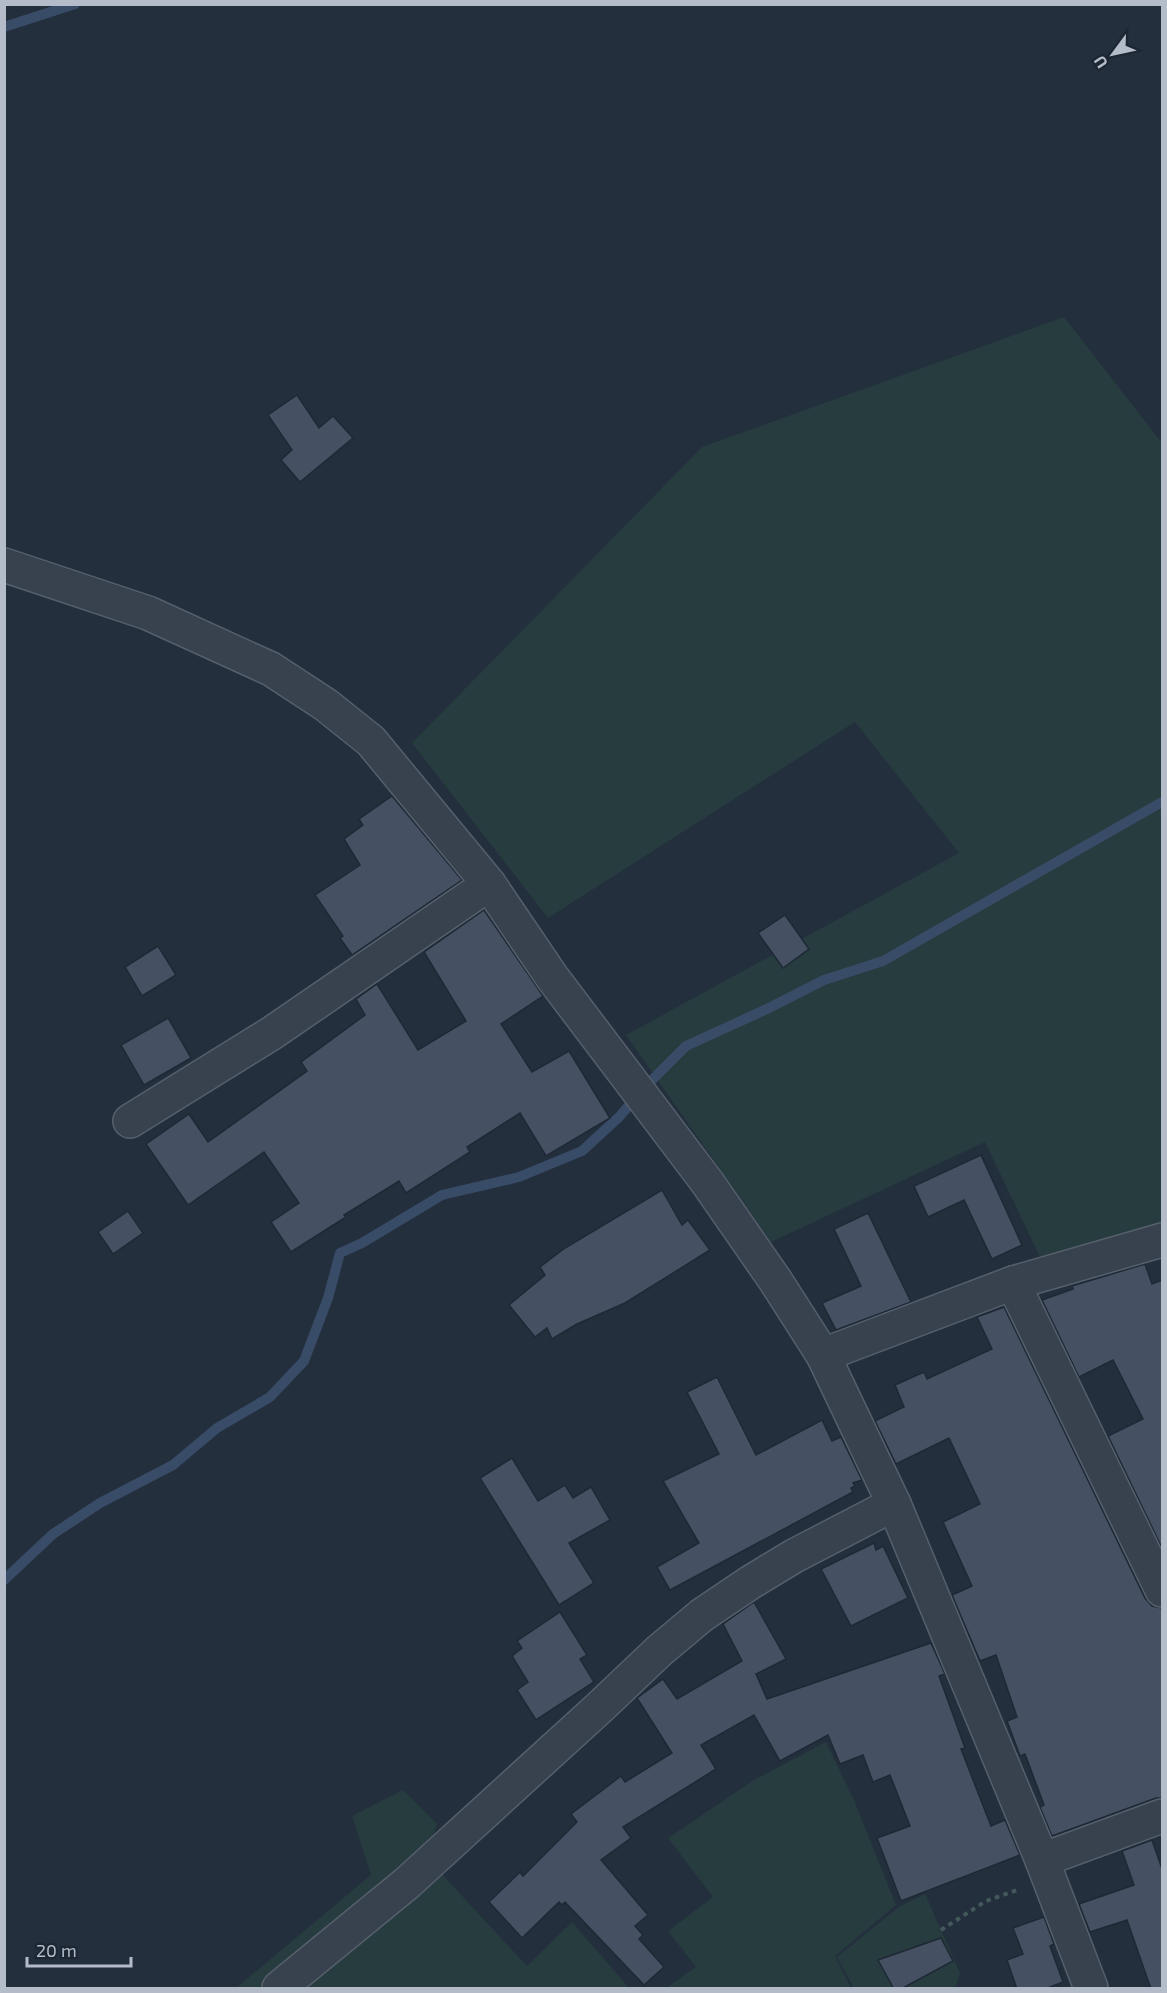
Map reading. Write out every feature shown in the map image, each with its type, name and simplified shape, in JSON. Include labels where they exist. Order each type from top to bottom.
[{"type":"street","points":[[4,565],[148,613],[215,642],[271,669],[326,705],[371,741],[489,884],[552,976],[661,1120],[775,1280],[823,1355],[894,1504],[1046,1869],[1091,1989]]},
{"type":"street","points":[[130,1121],[272,1033],[489,884]]},
{"type":"street","points":[[823,1355],[1013,1283],[1162,1240]]},
{"type":"street","points":[[1013,1283],[1162,1590]]},
{"type":"street","points":[[279,1989],[406,1884],[659,1651],[702,1615],[794,1556],[894,1504]]},
{"type":"street","points":[[1046,1869],[1162,1816]]},
{"type":"path","points":[[941,1930],[986,1901],[1046,1869]]},
{"type":"green space","points":[[1064,317],[1162,443],[1162,1230],[1040,1257],[985,1142],[771,1242],[626,1035],[959,853],[855,722],[548,918],[412,743],[702,447]]},
{"type":"green space","points":[[826,1742],[854,1800],[896,1905],[835,1956],[851,1988],[666,1988],[696,1967],[668,1931],[713,1897],[668,1838],[754,1780]]},
{"type":"green space","points":[[403,1790],[437,1824],[426,1857],[527,1966],[572,1922],[629,1988],[236,1988],[371,1875],[352,1816]]},
{"type":"green space","points":[[925,1894],[960,1973],[956,1986],[952,1988],[854,1988],[837,1957],[900,1906]]},
{"type":"building","points":[[297,395],[319,428],[333,416],[353,438],[300,482],[281,460],[292,450],[268,415]]},
{"type":"building","points":[[392,796],[462,880],[352,955],[340,938],[343,936],[315,895],[360,865],[344,839],[363,825],[359,819]]},
{"type":"building","points":[[484,910],[543,996],[501,1024],[532,1072],[569,1051],[610,1118],[546,1156],[520,1113],[467,1147],[470,1152],[406,1193],[399,1181],[344,1215],[346,1217],[291,1252],[271,1222],[299,1203],[264,1152],[188,1205],[146,1144],[189,1114],[208,1142],[307,1071],[301,1062],[365,1015],[356,999],[377,984],[418,1050],[466,1021],[424,952]]},
{"type":"building","points":[[785,915],[809,949],[783,968],[758,933]]},
{"type":"building","points":[[158,946],[176,975],[142,996],[125,967]]},
{"type":"building","points":[[168,1018],[191,1058],[144,1085],[121,1045]]},
{"type":"building","points":[[981,1155],[1022,1245],[992,1259],[964,1200],[928,1217],[914,1186]]},
{"type":"building","points":[[662,1190],[682,1225],[688,1220],[710,1250],[625,1303],[577,1324],[552,1339],[547,1328],[535,1337],[509,1305],[545,1275],[540,1267],[565,1248]]},
{"type":"building","points":[[128,1211],[143,1233],[113,1254],[98,1232]]},
{"type":"building","points":[[868,1213],[911,1302],[836,1330],[822,1303],[861,1286],[834,1229]]},
{"type":"building","points":[[1145,1264],[1152,1284],[1162,1280],[1162,1548],[1108,1436],[1143,1419],[1113,1360],[1079,1377],[1042,1300],[1073,1289],[1072,1286]]},
{"type":"building","points":[[1004,1307],[1145,1598],[1152,1606],[1162,1608],[1162,1798],[1156,1798],[1052,1836],[1040,1807],[1044,1805],[1025,1754],[1020,1756],[1007,1721],[1017,1717],[996,1655],[980,1661],[952,1595],[972,1586],[943,1522],[980,1504],[949,1438],[896,1464],[875,1421],[904,1407],[895,1385],[924,1372],[927,1379],[992,1349],[977,1317]]},
{"type":"building","points":[[717,1377],[756,1455],[822,1420],[832,1441],[841,1437],[862,1480],[853,1483],[855,1486],[851,1488],[853,1492],[670,1590],[657,1567],[699,1543],[663,1481],[719,1454],[687,1392]]},
{"type":"building","points":[[512,1458],[538,1501],[565,1485],[573,1498],[591,1487],[610,1520],[569,1543],[594,1583],[559,1605],[480,1478]]},
{"type":"building","points":[[874,1543],[876,1550],[883,1546],[908,1598],[851,1626],[821,1569]]},
{"type":"building","points":[[754,1602],[786,1659],[756,1674],[767,1699],[931,1643],[945,1674],[939,1676],[965,1748],[961,1749],[991,1826],[1005,1820],[1020,1855],[901,1901],[877,1838],[910,1826],[890,1775],[873,1782],[863,1755],[840,1764],[828,1735],[780,1761],[754,1715],[701,1745],[716,1769],[623,1827],[631,1838],[601,1860],[648,1915],[635,1926],[643,1935],[639,1939],[664,1967],[644,1985],[565,1902],[562,1905],[559,1902],[522,1938],[489,1902],[520,1872],[523,1876],[577,1822],[571,1814],[621,1776],[625,1782],[672,1753],[637,1698],[663,1679],[677,1699],[742,1661],[723,1624]]},
{"type":"building","points":[[560,1612],[587,1655],[580,1659],[594,1682],[536,1720],[517,1690],[528,1682],[512,1656],[522,1648],[517,1641]]},
{"type":"building","points":[[1152,1840],[1162,1869],[1162,1989],[1151,1989],[1127,1920],[1090,1932],[1079,1904],[1134,1885],[1122,1851]]},
{"type":"building","points":[[1044,1917],[1054,1944],[1050,1946],[1063,1982],[1045,1989],[1017,1989],[1007,1960],[1023,1954],[1013,1928]]},
{"type":"building","points":[[941,1938],[953,1961],[901,1989],[894,1989],[878,1960]]},
{"type":"waterway","points":[[4,27],[75,4]]},
{"type":"waterway","points":[[4,1580],[53,1534],[100,1503],[173,1465],[217,1428],[270,1397],[304,1361],[328,1298],[340,1253],[362,1243],[442,1195],[519,1177],[582,1151],[619,1117],[686,1046],[824,980],[883,961],[1162,802]]}]
